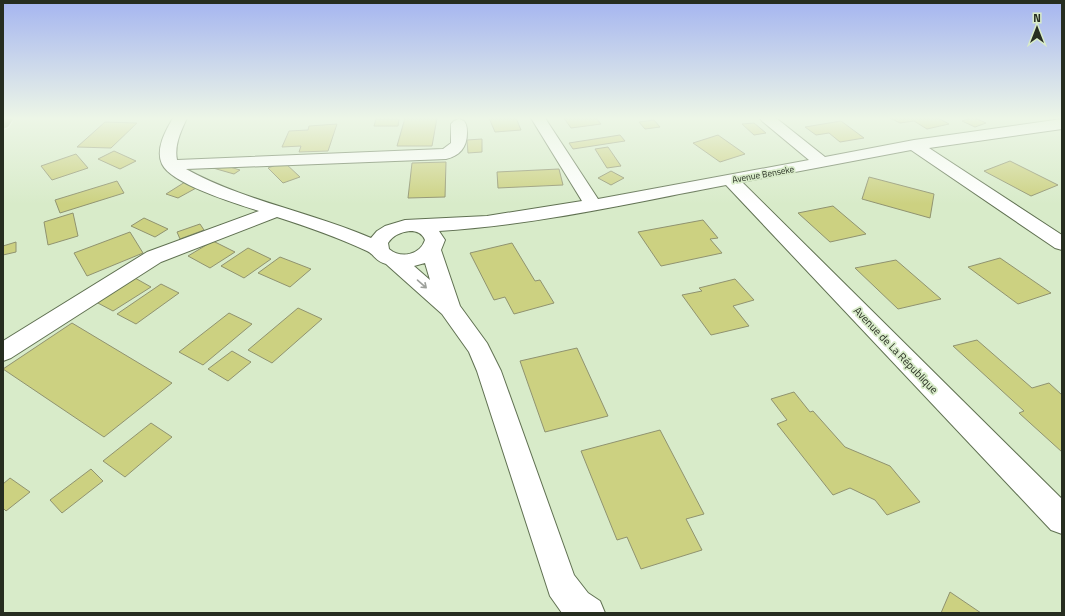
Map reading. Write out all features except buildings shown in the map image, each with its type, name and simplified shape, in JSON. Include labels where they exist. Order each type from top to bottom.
[{"type":"street","points":[[168,147],[168,157],[171,165],[184,176],[276,211],[325,226],[377,248],[383,256],[394,260],[408,261],[422,257],[433,245],[487,222]]},
{"type":"street","points":[[171,165],[446,154],[454,151],[456,147]]},
{"type":"street","points":[[557,147],[594,205]]},
{"type":"street","points":[[803,147],[823,163]]},
{"type":"street","name":"Avenue Benseke","points":[[487,222],[594,205],[905,147]]},
{"type":"street","points":[[917,147],[1062,244]]},
{"type":"street","name":"Avenue de La République","points":[[730,180],[1062,520]]},
{"type":"street","points":[[3,352],[154,257],[190,242],[248,223],[276,211]]},
{"type":"street","points":[[325,226],[410,226],[487,222]]},
{"type":"street","points":[[377,248],[380,237],[386,233],[410,226],[430,231],[450,308]]},
{"type":"street","points":[[394,260],[450,308],[479,350],[489,371],[561,585],[576,605],[588,613]]}]
